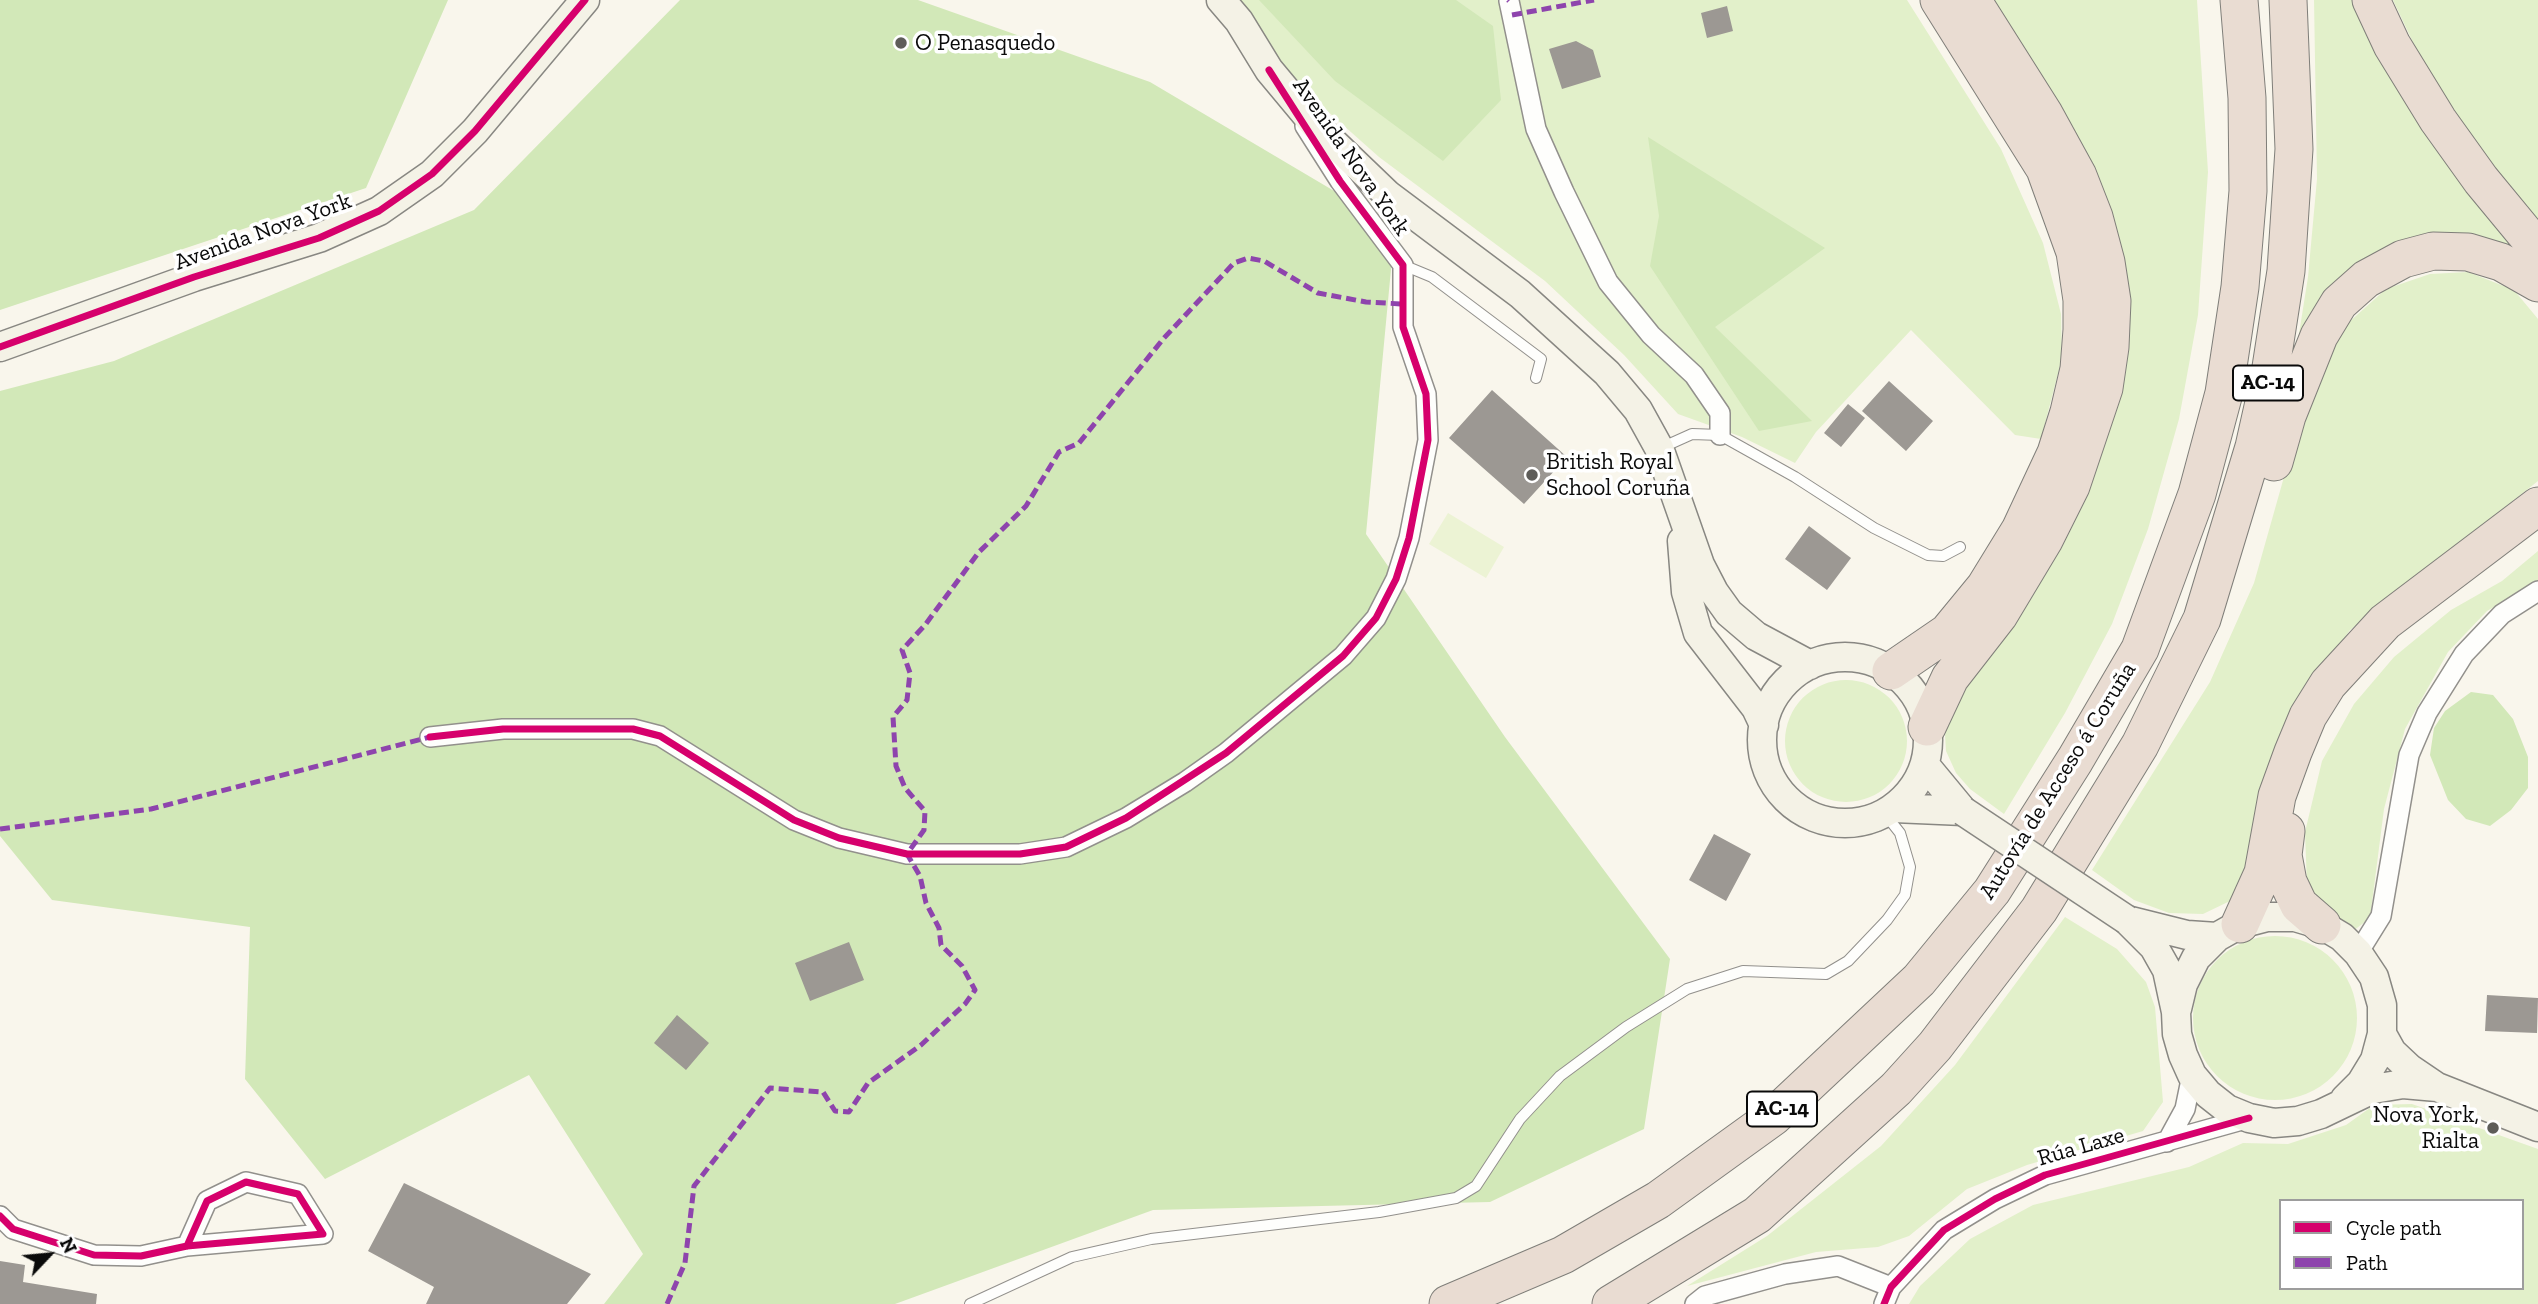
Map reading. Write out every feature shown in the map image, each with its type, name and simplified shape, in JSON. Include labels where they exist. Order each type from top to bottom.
[{"type":"highway","points":[[1891,671],[1948,632],[1985,587],[2020,530],[2056,453],[2069,412],[2079,369],[2082,330],[2082,300],[2075,252],[2045,169],[1939,0]]},
{"type":"highway","points":[[1927,727],[1950,678],[1999,615],[2044,540],[2071,486],[2104,388],[2110,348],[2112,301],[2106,262],[2094,217],[2078,176],[2045,114],[1972,0]]},
{"type":"highway","name":"Autovía de Acceso á Coruña","points":[[1448,1304],[1563,1255],[1658,1200],[1773,1117],[1919,980],[1992,891],[2050,801],[2140,649],[2197,494],[2224,393],[2240,287],[2248,191],[2247,98],[2239,0]]},
{"type":"highway","name":"Autovía de Acceso á Coruña","points":[[1611,1304],[1757,1215],[1896,1089],[1935,1046],[2039,910],[2140,745],[2203,619],[2254,447],[2269,380],[2287,271],[2294,149],[2288,0]]},
{"type":"highway","points":[[2371,0],[2392,46],[2438,120],[2481,180],[2538,249]]},
{"type":"highway","points":[[2140,745],[2171,709],[2223,614],[2257,518],[2287,416],[2319,336],[2339,303],[2365,279],[2403,259],[2433,251],[2468,252],[2501,262],[2538,284]]},
{"type":"highway","points":[[2228,931],[2263,873],[2277,796],[2308,716],[2328,684],[2385,622],[2538,506]]},
{"type":"highway","points":[[2322,925],[2299,905],[2288,882],[2283,855],[2295,789],[2309,751],[2334,702],[2371,657],[2414,617],[2538,528]]},
{"type":"main road","name":"Avenida Nova York","points":[[0,347],[194,277],[319,238],[379,211],[432,174],[467,139],[585,0]]},
{"type":"main road","name":"Avenida Nova York","points":[[1221,0],[1269,70],[1314,124],[1388,195],[1561,328],[1630,401],[1659,448],[1700,565],[1730,613],[1756,636],[1810,665]]},
{"type":"main road","name":"Avenida Nova York","points":[[1682,514],[1686,592],[1698,633],[1756,708],[1764,725]]},
{"type":"main road","points":[[1851,657],[1872,662],[1891,671],[1908,687],[1921,706],[1927,727],[1925,765],[1908,796],[1890,811],[1863,822],[1840,824],[1817,818],[1796,808],[1780,792],[1768,771],[1763,748],[1764,725],[1772,701],[1788,680],[1810,665],[1830,659],[1851,657]]},
{"type":"main road","points":[[1925,765],[1962,811],[2127,920],[2154,947],[2166,970],[2176,1012],[2180,1045],[2192,1075],[2208,1094],[2227,1109],[2249,1118],[2274,1123],[2298,1121],[2321,1114],[2373,1089],[2403,1084],[2437,1087]]},
{"type":"main road","points":[[1890,811],[1962,811]]},
{"type":"main road","points":[[2127,920],[2187,935],[2228,931],[2267,917],[2295,917],[2322,925],[2342,937],[2358,953],[2374,977],[2382,1005],[2382,1034],[2375,1060],[2361,1083],[2342,1102]]},
{"type":"main road","points":[[2176,1012],[2183,984],[2196,958],[2228,931]]},
{"type":"main road","points":[[2382,1034],[2392,1052],[2409,1069],[2437,1087],[2538,1127]]},
{"type":"street","points":[[1509,1],[1536,129],[1564,192],[1608,282],[1651,335],[1694,375],[1720,413],[1720,435]]},
{"type":"street","name":"Avenida Nova York","points":[[1269,70],[1340,181],[1403,265]]},
{"type":"street","points":[[430,737],[503,729],[633,729],[660,736],[794,820],[839,838],[907,855],[1020,854],[1055,849],[1066,847],[1126,818],[1226,753],[1343,656],[1376,618],[1409,538],[1428,440],[1426,394],[1404,327],[1403,265]]},
{"type":"street","points":[[2358,953],[2381,916],[2409,755],[2427,713],[2464,654],[2502,614],[2538,591]]},
{"type":"street","points":[[2166,1142],[2185,1109],[2192,1075]]},
{"type":"street","name":"Rúa Laxe","points":[[1888,1295],[1944,1230],[1995,1199],[2045,1175],[2249,1118]]},
{"type":"street","points":[[0,1216],[13,1229],[94,1255],[141,1256],[187,1246],[323,1234],[298,1194],[246,1181],[207,1200],[187,1246]]},
{"type":"street","points":[[1695,1304],[1704,1296],[1785,1274],[1838,1266],[1888,1295]]},
{"type":"lane","points":[[1403,265],[1432,277],[1541,359],[1536,378]]},
{"type":"lane","points":[[1659,448],[1692,434],[1720,435],[1874,528],[1928,555],[1943,556],[1961,547]]},
{"type":"lane","points":[[970,1304],[1072,1258],[1151,1239],[1379,1212],[1456,1198],[1476,1186],[1520,1119],[1560,1076],[1626,1027],[1687,989],[1743,971],[1826,974],[1848,961],[1887,920],[1905,895],[1910,867],[1890,811]]},
{"type":"green space","points":[[0,0],[448,0],[366,188],[0,310]]},
{"type":"green space","points":[[680,0],[918,0],[1150,82],[1395,227],[1366,534],[1505,737],[1670,959],[1644,1129],[1490,1202],[1153,1210],[895,1304],[604,1304],[643,1254],[529,1075],[325,1179],[245,1079],[250,927],[52,900],[0,836],[0,391],[114,361],[474,210]]},
{"type":"green space","points":[[1238,0],[1907,0],[2001,149],[2043,243],[2061,314],[2062,358],[2041,439],[2015,435],[1911,330],[1816,432],[1795,463],[1742,437],[1678,414],[1624,355],[1545,281],[1379,157],[1298,85]]},
{"type":"green space","points":[[1259,0],[1456,0],[1493,26],[1501,100],[1443,161],[1335,81]]},
{"type":"green space","points":[[1988,0],[2197,0],[2208,172],[2198,315],[2179,419],[2148,529],[2112,624],[2065,713],[2004,814],[1970,789],[1956,773],[1946,751],[1945,735],[1951,709],[2113,410]]},
{"type":"green space","points":[[2314,0],[2359,0],[2538,265],[2434,238],[2296,353],[2308,277],[2317,179]]},
{"type":"green space","points":[[2393,0],[2538,0],[2538,223],[2435,89]]},
{"type":"green space","points":[[1648,137],[1825,248],[1715,327],[1812,421],[1759,431],[1650,266],[1659,216]]},
{"type":"green space","points":[[2468,272],[2514,290],[2538,319],[2538,481],[2350,630],[2309,687],[2249,871],[2230,901],[2203,914],[2169,913],[2134,900],[2092,870],[2210,682],[2254,583],[2310,385],[2348,323],[2386,289],[2430,274]]},
{"type":"green space","points":[[1448,513],[1504,547],[1486,578],[1429,544]]},
{"type":"green space","points":[[2538,551],[2538,581],[2487,611],[2448,652],[2405,729],[2384,809],[2370,918],[2353,931],[2322,909],[2307,886],[2305,832],[2322,761],[2354,704],[2394,657],[2451,610],[2502,581]]},
{"type":"green space","points":[[1846,680],[1869,685],[1889,698],[1902,718],[1907,741],[1902,764],[1889,784],[1869,797],[1846,802],[1823,797],[1803,784],[1790,764],[1785,741],[1790,718],[1803,698],[1823,685]]},
{"type":"green space","points":[[2471,692],[2493,695],[2513,719],[2528,757],[2528,788],[2511,810],[2490,826],[2466,819],[2448,800],[2430,755],[2434,728],[2445,711]]},
{"type":"green space","points":[[2065,917],[2117,949],[2146,982],[2155,1007],[2163,1102],[2143,1131],[2027,1165],[1967,1189],[1909,1236],[1878,1247],[1816,1252],[1687,1286],[1767,1236],[1881,1146],[1955,1065]]},
{"type":"green space","points":[[2275,936],[2306,942],[2333,960],[2351,987],[2357,1018],[2351,1049],[2333,1076],[2306,1094],[2275,1100],[2244,1094],[2217,1076],[2199,1049],[2193,1018],[2199,987],[2217,960],[2244,942]]},
{"type":"green space","points":[[2412,1104],[2538,1149],[2538,1304],[1909,1304],[1920,1286],[1970,1239],[2033,1205],[2189,1167],[2243,1143],[2288,1144],[2346,1125],[2374,1105]]},
{"type":"building","points":[[1727,6],[1733,31],[1707,38],[1701,13]]},
{"type":"building","points":[[1576,41],[1593,50],[1601,77],[1562,89],[1549,49]]},
{"type":"building","points":[[1889,381],[1933,421],[1906,451],[1862,411]]},
{"type":"building","points":[[1492,390],[1567,457],[1524,504],[1449,438]]},
{"type":"building","points":[[1848,404],[1865,418],[1841,447],[1824,433]]},
{"type":"building","points":[[1809,526],[1851,558],[1827,590],[1785,559]]},
{"type":"building","points":[[1714,834],[1751,854],[1726,901],[1689,880]]},
{"type":"building","points":[[849,942],[864,980],[810,1001],[795,963]]},
{"type":"building","points":[[2487,995],[2538,998],[2537,1033],[2485,1031]]},
{"type":"building","points":[[677,1015],[709,1043],[686,1070],[654,1043]]},
{"type":"building","points":[[404,1183],[591,1274],[567,1304],[426,1304],[434,1287],[368,1251]]},
{"type":"building","points":[[0,1261],[25,1265],[23,1282],[97,1294],[96,1304],[0,1304]]},
{"type":"marked path","points":[[1512,15],[1594,0]]},
{"type":"marked path","points":[[667,1304],[685,1263],[694,1186],[770,1088],[823,1092],[835,1111],[849,1112],[868,1083],[921,1045],[965,1004],[975,990],[962,966],[941,945],[939,928],[926,903],[920,876],[907,854],[924,830],[925,811],[905,788],[896,766],[893,717],[907,700],[910,673],[902,650],[925,625],[979,552],[1026,506],[1059,452],[1079,443],[1164,338],[1234,263],[1248,258],[1264,261],[1318,293],[1366,302],[1402,304]]},
{"type":"marked path","points":[[0,829],[151,809],[430,737]]},
{"type":"cycle path","points":[[0,347],[194,277],[319,238],[379,211],[432,174],[475,131],[585,0]]},
{"type":"cycle path","points":[[430,737],[503,729],[633,729],[660,736],[794,820],[839,838],[907,854],[1020,854],[1066,847],[1126,818],[1226,753],[1343,656],[1376,618],[1396,579],[1409,538],[1428,440],[1426,394],[1403,327],[1403,265],[1340,181],[1269,70]]},
{"type":"cycle path","points":[[1884,1304],[1891,1287],[1944,1230],[1995,1199],[2045,1175],[2249,1118]]},
{"type":"cycle path","points":[[0,1216],[13,1229],[94,1255],[141,1256],[187,1246],[323,1234],[298,1194],[246,1182],[207,1201],[187,1246]]},
{"type":"place","name":"O Penasquedo","points":[[901,43]]},
{"type":"place","name":"British Royal School Coruña","points":[[1532,475]]},
{"type":"place","name":"Nova York, Rialta","points":[[2493,1128]]}]
